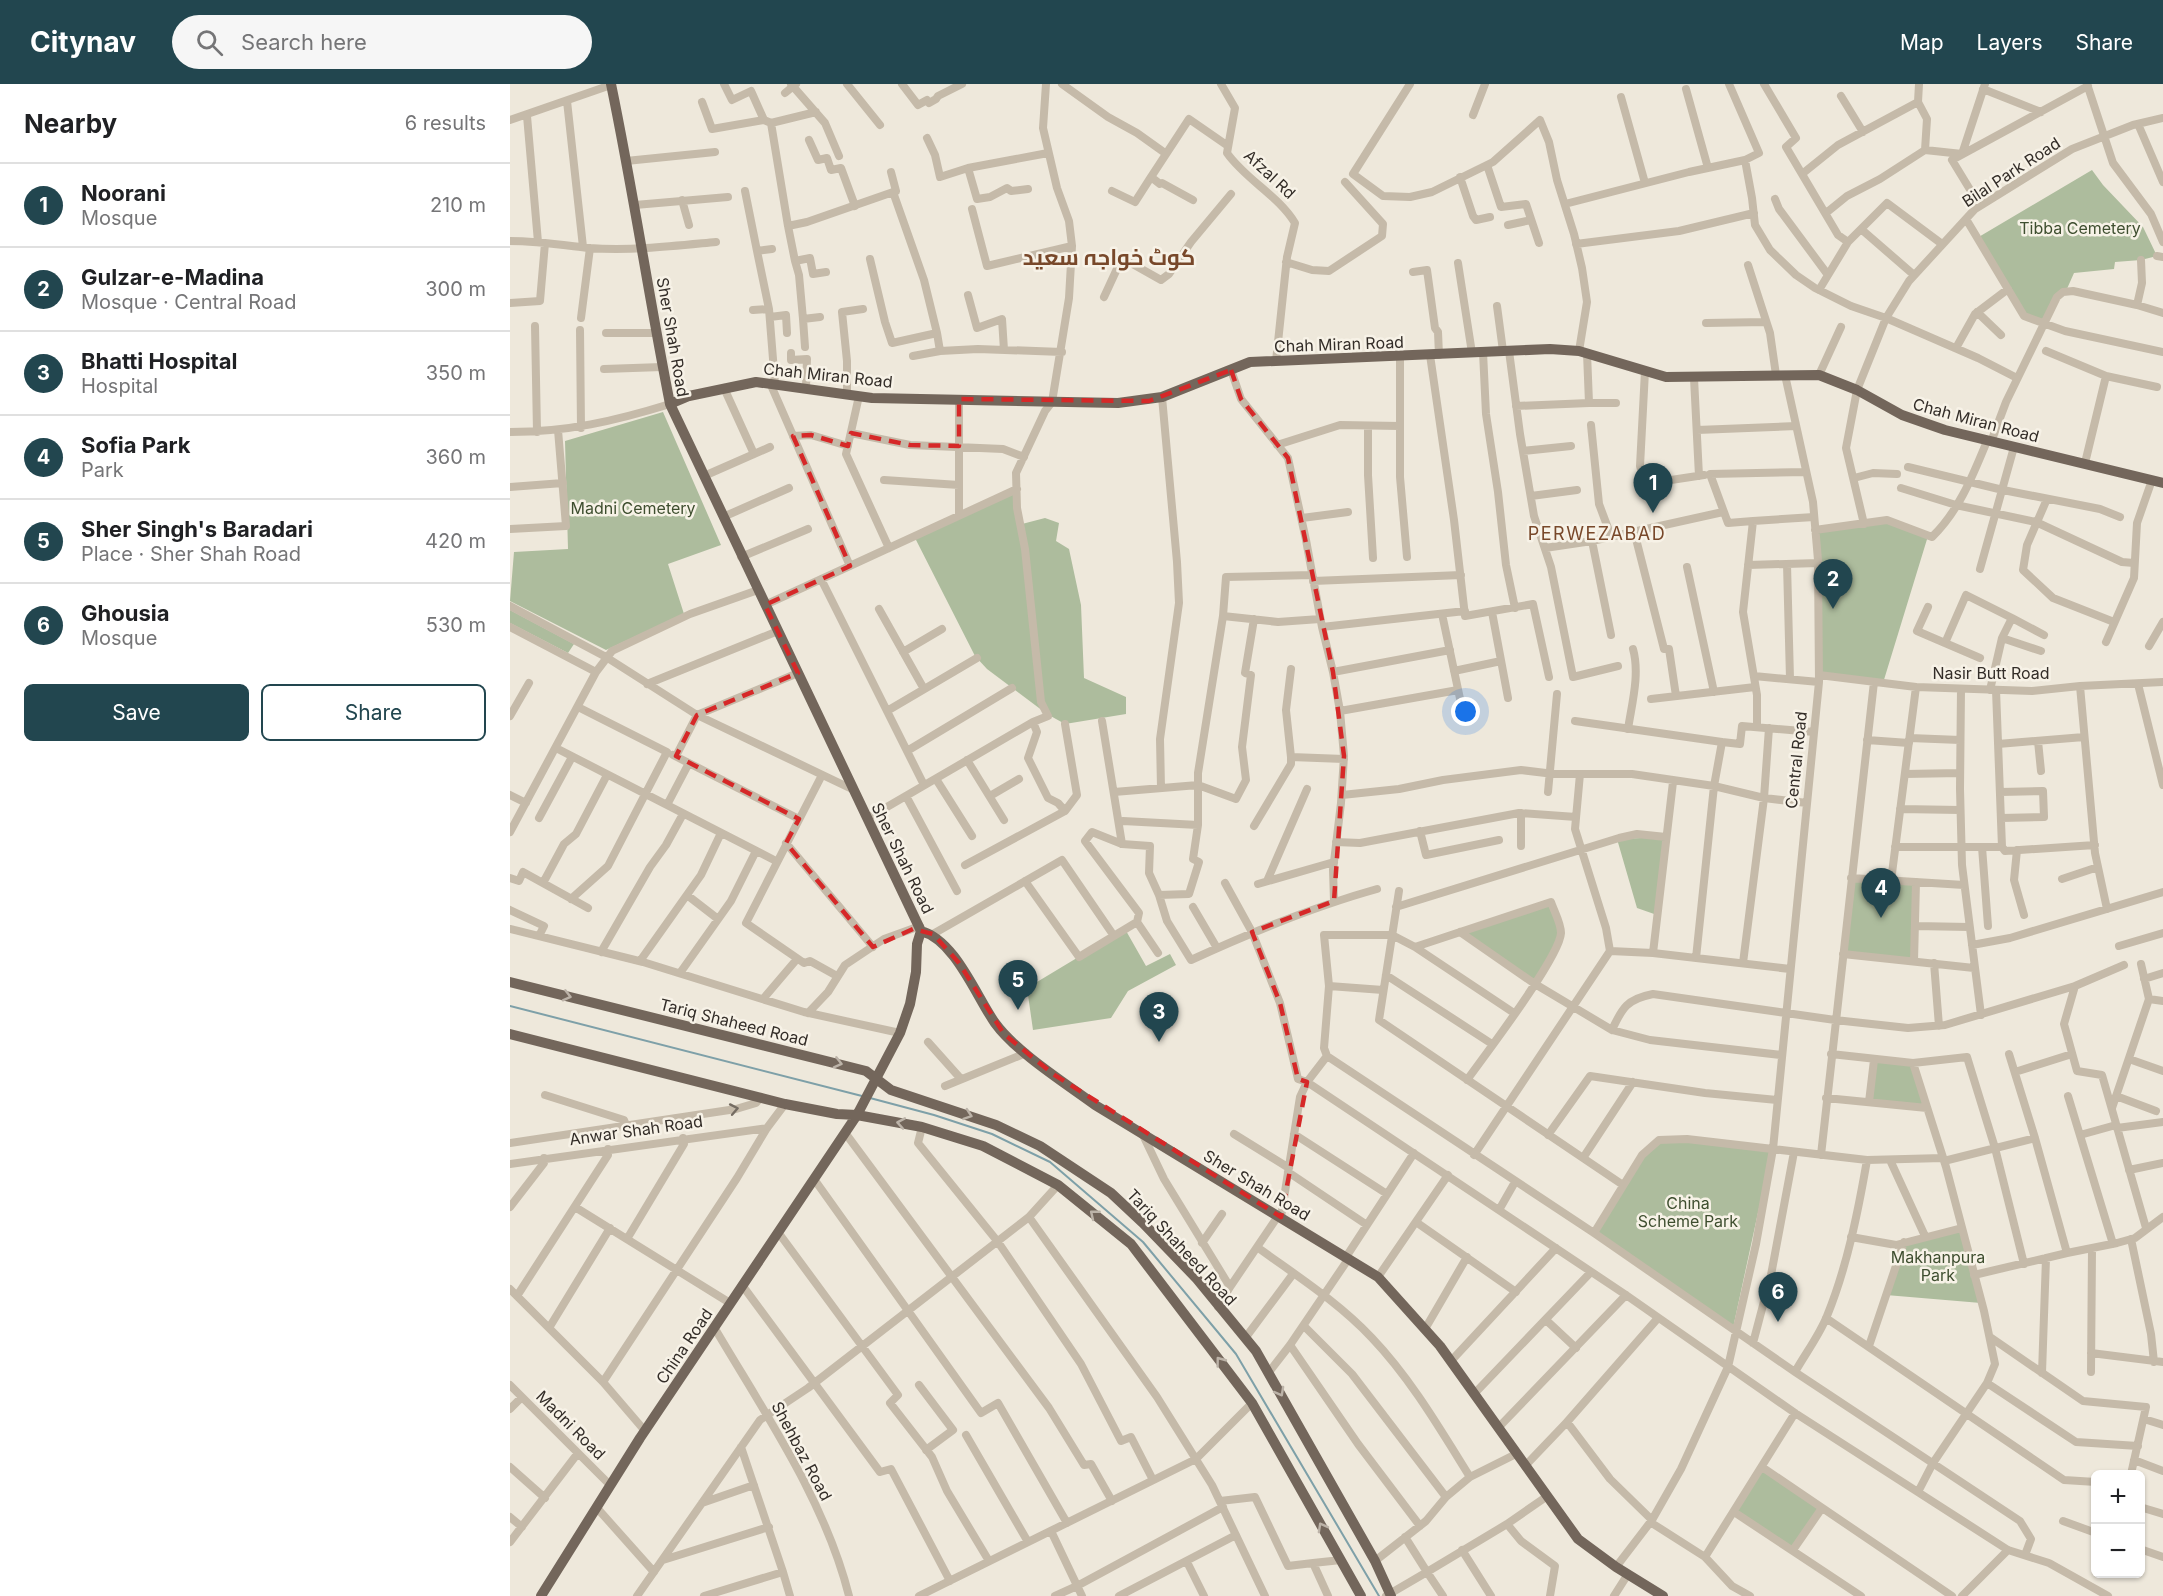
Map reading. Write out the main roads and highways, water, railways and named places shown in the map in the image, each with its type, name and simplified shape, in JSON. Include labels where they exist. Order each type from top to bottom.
[{"type":"main road","name":"Sher Shah Road","points":[[611,84],[670,404],[867,818],[925,930],[959,963],[994,1022],[1026,1053],[1095,1104],[1378,1277],[1451,1361],[1578,1539],[1616,1567],[1663,1596]]},
{"type":"main road","name":"Chah Miran Road","points":[[670,404],[689,396],[756,382],[883,398],[1118,403],[1162,398],[1250,362],[1550,349],[1583,352],[1666,377],[1819,375],[1857,390],[1902,416],[1989,441],[2157,481]]},
{"type":"main road","points":[[876,1079],[900,1034],[910,1004],[916,972],[917,944],[925,930]]},
{"type":"main road","name":"Tariq Shaheed Road","points":[[510,982],[866,1071],[891,1090],[996,1125],[1040,1146],[1076,1168],[1111,1193],[1143,1223],[1197,1279],[1245,1337],[1269,1372],[1375,1561],[1388,1595]]},
{"type":"main road","points":[[510,1035],[785,1104],[837,1114],[859,1111],[922,1127],[983,1146],[1058,1185],[1131,1244],[1252,1403],[1361,1596]]},
{"type":"main road","name":"China Road","points":[[541,1596],[645,1431],[777,1232],[846,1134],[876,1079]]},
{"type":"waterway","points":[[510,1006],[862,1096]]},
{"type":"waterway","points":[[870,1098],[934,1115],[992,1134],[1050,1162],[1143,1242],[1236,1354],[1379,1596]]},
{"type":"place","name":"Noorani","points":[[1653,513]]},
{"type":"place","name":"Gulzar-e-Madina","points":[[1833,609]]},
{"type":"place","name":"Sofia Park","points":[[1881,918]]},
{"type":"place","name":"Sher Singh's Baradari","points":[[1018,1010]]},
{"type":"place","name":"Bhatti Hospital","points":[[1159,1042]]},
{"type":"place","name":"Ghousia","points":[[1778,1322]]},
{"type":"district","name":"کوٹ خواجہ سعید","points":[[1109,257]]},
{"type":"district","name":"PERWEZABAD","points":[[1597,533]]},
{"type":"park label","name":"Tibba Cemetery","points":[[2080,228]]},
{"type":"park label","name":"Madni Cemetery","points":[[633,508]]},
{"type":"park label","name":"China Scheme Park","points":[[1688,1212]]},
{"type":"park label","name":"Makhanpura Park","points":[[1938,1266]]}]
